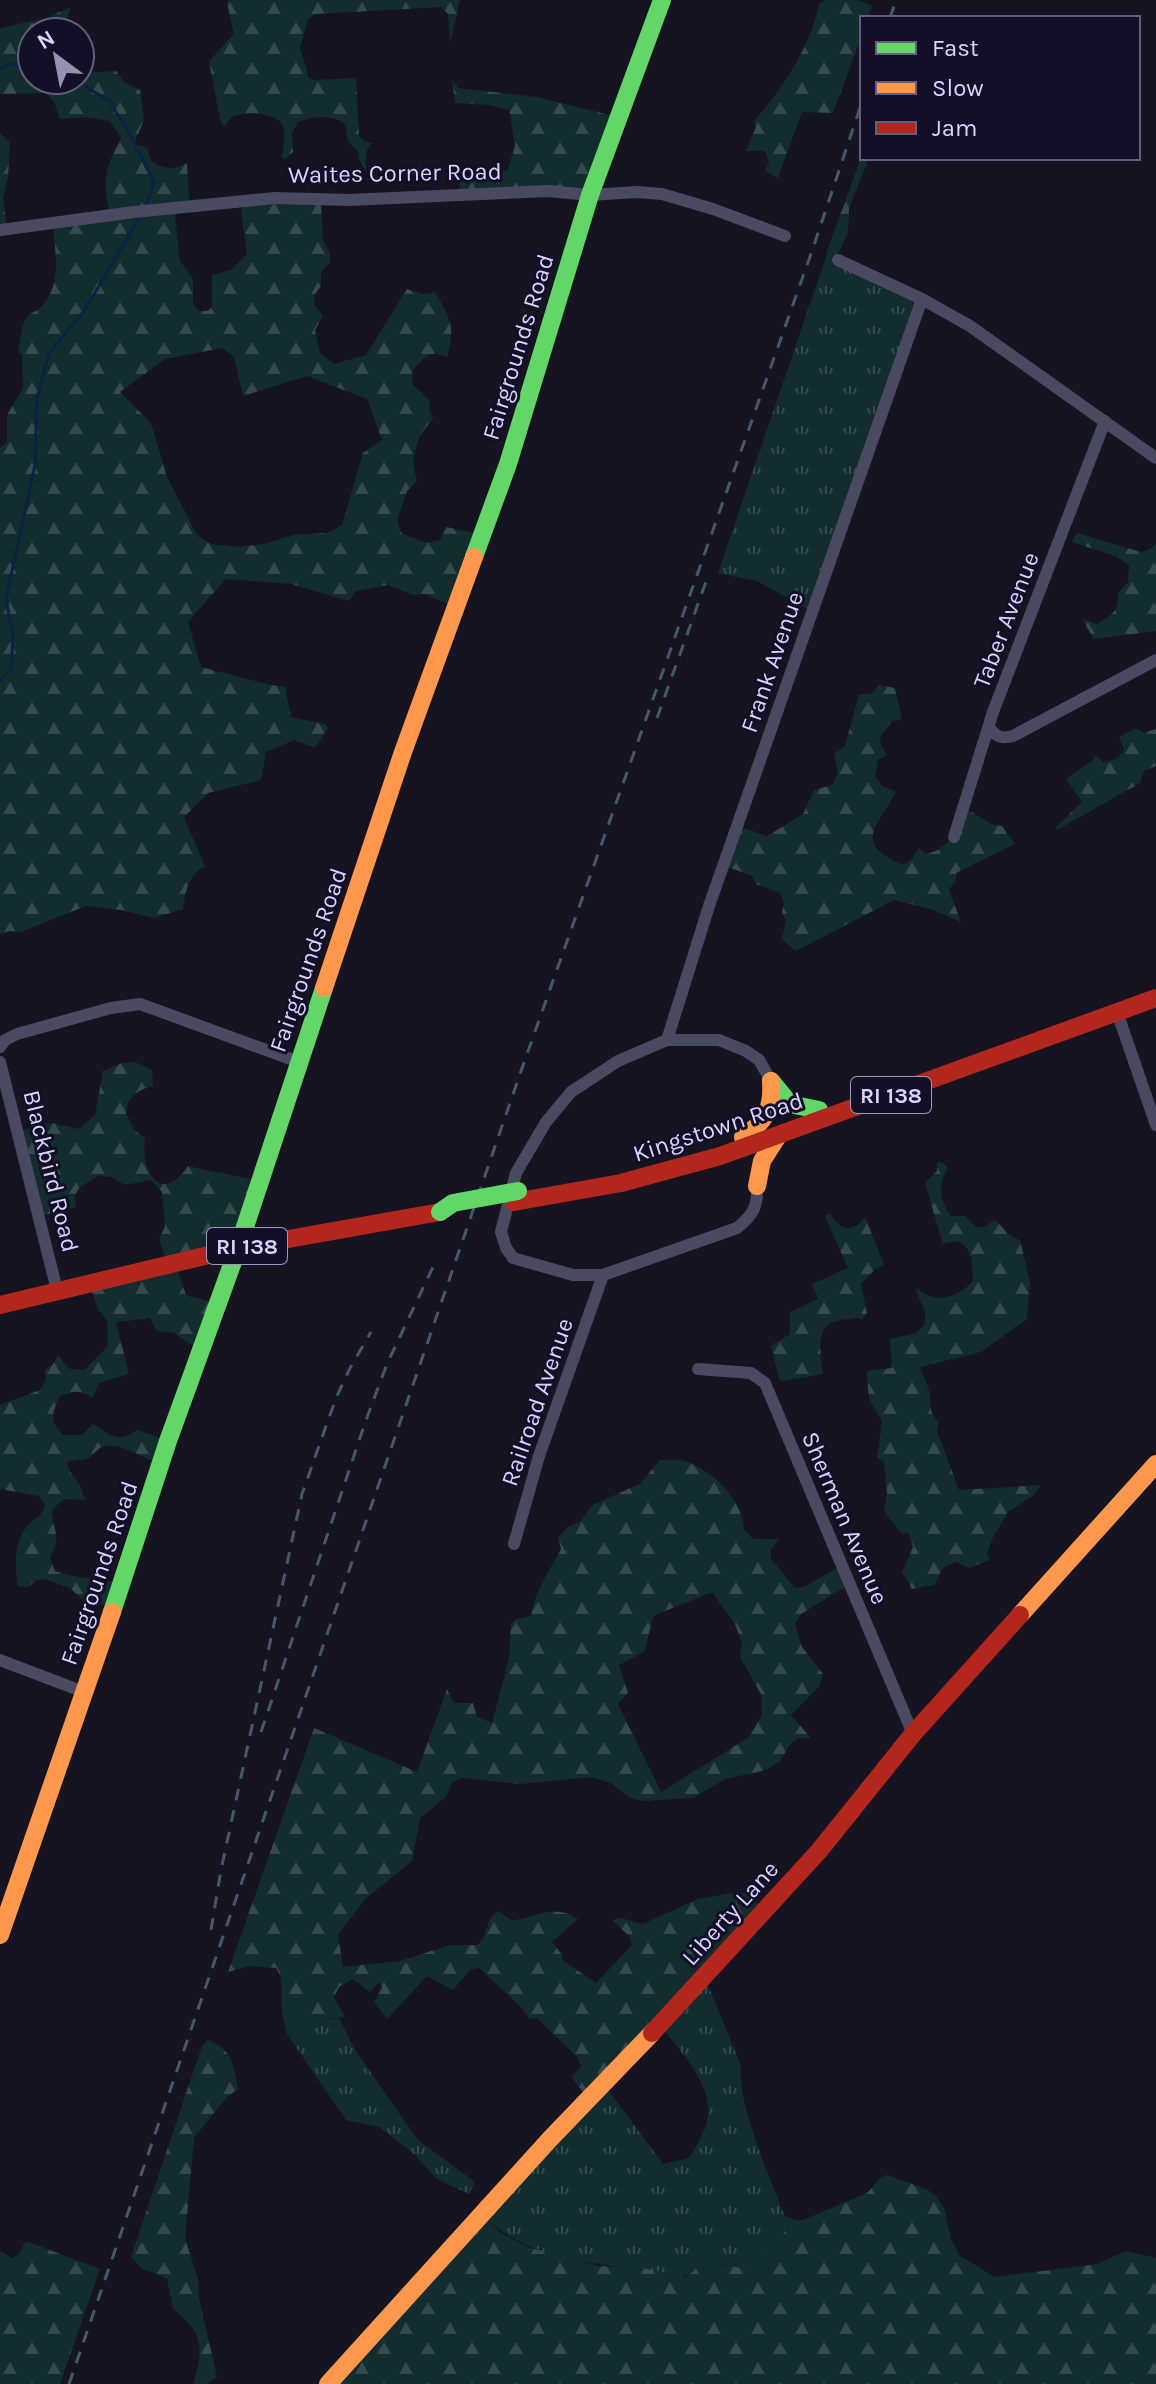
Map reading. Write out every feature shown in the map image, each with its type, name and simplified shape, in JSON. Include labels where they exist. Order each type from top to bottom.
[{"type":"street","name":"Fairgrounds Road","points":[[0,1935],[168,1441],[238,1248],[403,752],[508,464],[590,195],[662,0]]},
{"type":"street","name":"Waites Corner Road","points":[[0,230],[275,198],[349,200],[548,191],[590,195],[662,194],[785,236]]},
{"type":"street","points":[[838,260],[922,299],[1001,346],[1156,458]]},
{"type":"street","name":"Frank Avenue","points":[[667,1040],[709,906],[922,299]]},
{"type":"street","name":"Taber Avenue","points":[[954,837],[993,712],[1105,421]]},
{"type":"street","points":[[990,729],[1004,739],[1013,736],[1156,660]]},
{"type":"street","name":"Kingstown Road","points":[[516,1197],[621,1183],[720,1156],[1156,998]]},
{"type":"street","points":[[0,1047],[5,1040],[17,1034],[111,1008],[140,1004],[299,1062]]},
{"type":"street","points":[[1117,1012],[1156,1125]]},
{"type":"street","points":[[778,1136],[762,1161],[756,1208],[737,1228],[603,1275],[573,1275],[513,1258],[506,1248],[501,1232],[516,1173],[546,1122],[571,1092],[618,1061],[667,1040],[719,1040],[759,1060],[790,1104],[819,1110]]},
{"type":"street","name":"Kingstown Road","points":[[0,1305],[238,1248],[516,1197],[624,1171],[743,1137],[979,1056],[1002,1053]]},
{"type":"street","name":"Blackbird Road","points":[[0,1062],[57,1290]]},
{"type":"street","points":[[743,1137],[766,1120],[771,1109],[771,1081]]},
{"type":"street","points":[[720,1156],[736,1161],[757,1186]]},
{"type":"street","name":"Railroad Avenue","points":[[514,1544],[539,1456],[603,1275]]},
{"type":"street","name":"Sherman Avenue","points":[[698,1369],[751,1373],[765,1383],[913,1734]]},
{"type":"street","name":"Liberty Lane","points":[[328,2384],[540,2150],[688,1996],[819,1851],[913,1734],[1156,1464]]},
{"type":"street","points":[[0,1660],[84,1692]]},
{"type":"green space","points":[[228,0],[460,0],[450,44],[448,14],[441,7],[315,14],[308,19],[300,48],[309,78],[356,78],[359,136],[365,142],[372,143],[366,152],[366,170],[358,157],[359,153],[348,141],[345,124],[334,119],[316,118],[298,122],[292,133],[293,152],[285,159],[282,157],[282,124],[273,117],[237,115],[224,127],[209,61],[234,34]]},
{"type":"green space","points":[[826,0],[858,0],[872,6],[869,16],[860,16],[860,40],[833,113],[802,112],[778,178],[765,171],[769,162],[765,151],[746,151],[756,127],[754,121],[794,67],[809,36],[819,4]]},
{"type":"green space","points":[[71,7],[67,16],[51,16]]},
{"type":"green space","points":[[16,25],[16,94],[0,94],[0,28]]},
{"type":"green space","points":[[116,71],[125,83],[140,90],[144,120],[134,144],[147,148],[151,161],[161,166],[173,168],[187,163],[190,210],[176,213],[175,216],[180,261],[193,279],[193,304],[199,311],[212,307],[212,275],[231,270],[247,254],[241,209],[247,206],[321,202],[323,240],[330,254],[330,262],[321,273],[321,286],[315,294],[314,304],[323,316],[315,330],[320,353],[334,364],[366,355],[407,289],[423,294],[435,292],[450,323],[450,347],[447,357],[431,354],[412,371],[413,385],[430,401],[433,419],[422,433],[416,448],[414,464],[417,481],[407,491],[397,520],[401,533],[426,543],[440,540],[446,527],[480,534],[454,607],[425,594],[413,595],[388,585],[356,591],[349,601],[291,584],[226,579],[188,622],[201,667],[286,687],[291,717],[325,724],[328,728],[315,748],[294,740],[266,752],[261,780],[208,793],[184,817],[205,867],[192,878],[183,909],[154,918],[86,906],[21,932],[0,934],[0,448],[7,442],[7,415],[23,388],[22,354],[18,352],[23,324],[47,300],[55,280],[53,225],[110,214],[106,174],[121,138],[110,121],[86,117],[60,119],[49,96],[96,96],[96,72]],"holes":[[[223,348],[234,357],[243,396],[307,376],[367,399],[382,440],[363,453],[342,525],[327,533],[293,535],[265,544],[239,547],[211,544],[197,535],[167,477],[151,423],[120,392],[165,359]]]},
{"type":"green space","points":[[452,79],[458,88],[537,97],[617,117],[590,194],[459,193],[460,179],[475,172],[493,176],[508,169],[515,146],[509,110],[490,105],[455,103]]},
{"type":"green space","points":[[0,133],[10,143],[3,198],[7,229],[0,230]]},
{"type":"green space","points":[[860,160],[868,160],[849,208],[848,233],[835,260],[826,257]]},
{"type":"green space","points":[[826,257],[917,297],[811,611],[757,581],[718,573]]},
{"type":"green space","points":[[1077,533],[1141,552],[1156,544],[1156,631],[1094,639],[1082,619],[1097,624],[1114,612],[1118,593],[1128,582],[1129,565],[1115,556],[1072,542]]},
{"type":"green space","points":[[879,685],[895,688],[902,720],[892,721],[880,737],[887,755],[878,760],[875,776],[882,786],[896,792],[873,834],[878,850],[903,865],[912,859],[919,848],[926,854],[934,852],[952,838],[968,810],[993,825],[1002,826],[1015,844],[956,873],[956,880],[949,890],[961,922],[930,909],[894,900],[796,951],[782,939],[786,921],[780,893],[756,884],[752,876],[728,867],[739,827],[767,836],[803,814],[814,790],[832,785],[838,773],[834,754],[845,746],[859,694],[871,694]]},
{"type":"green space","points":[[1136,728],[1143,733],[1156,729],[1156,766],[1144,771],[1140,783],[1057,830],[1056,827],[1082,802],[1066,779],[1093,760],[1095,755],[1104,763],[1118,758],[1124,749],[1119,737]]},
{"type":"green space","points":[[135,1062],[152,1070],[153,1086],[134,1095],[128,1103],[126,1114],[135,1131],[145,1138],[146,1162],[154,1179],[169,1183],[188,1166],[258,1181],[239,1242],[175,1264],[186,1295],[215,1303],[196,1348],[174,1333],[157,1331],[150,1318],[116,1322],[129,1374],[99,1383],[92,1398],[80,1392],[63,1395],[55,1408],[54,1421],[63,1435],[82,1435],[93,1424],[114,1436],[124,1437],[137,1430],[165,1440],[158,1463],[116,1446],[100,1448],[87,1459],[67,1462],[87,1500],[64,1499],[52,1510],[56,1537],[50,1558],[55,1571],[119,1583],[112,1607],[82,1599],[70,1588],[45,1579],[37,1580],[28,1587],[18,1586],[16,1562],[20,1538],[45,1505],[39,1496],[0,1489],[0,1405],[40,1390],[46,1380],[45,1370],[58,1355],[68,1368],[84,1370],[108,1346],[107,1320],[98,1309],[91,1289],[167,1265],[159,1238],[165,1227],[162,1192],[151,1180],[125,1185],[112,1177],[98,1176],[80,1187],[75,1195],[76,1207],[41,1216],[19,1131],[53,1123],[79,1129],[95,1115],[103,1071],[122,1063]]},
{"type":"green space","points":[[937,1162],[948,1168],[941,1192],[951,1216],[965,1216],[976,1227],[984,1227],[995,1220],[1012,1237],[1020,1240],[1030,1282],[1027,1319],[981,1352],[920,1367],[932,1413],[939,1422],[937,1431],[959,1490],[1041,1485],[1033,1496],[1009,1511],[993,1537],[987,1554],[990,1560],[969,1568],[955,1562],[943,1568],[934,1585],[912,1589],[902,1572],[913,1547],[908,1532],[902,1534],[884,1511],[887,1494],[884,1461],[877,1458],[882,1421],[869,1399],[867,1371],[892,1368],[890,1339],[916,1333],[925,1324],[925,1312],[916,1291],[918,1288],[925,1294],[939,1298],[953,1295],[973,1281],[967,1249],[958,1241],[943,1244],[925,1183],[937,1171]]},
{"type":"green space","points":[[830,1213],[846,1228],[856,1226],[865,1217],[884,1265],[875,1269],[861,1284],[867,1313],[862,1320],[834,1322],[823,1332],[820,1346],[823,1374],[782,1381],[771,1346],[790,1334],[790,1312],[818,1299],[812,1284],[848,1268],[825,1216]]},
{"type":"green space","points":[[660,1460],[685,1461],[706,1472],[725,1488],[738,1508],[744,1530],[754,1539],[780,1539],[771,1549],[771,1559],[795,1588],[804,1587],[840,1566],[848,1585],[801,1614],[795,1624],[802,1647],[823,1674],[819,1687],[791,1715],[811,1738],[798,1738],[791,1743],[780,1761],[766,1770],[725,1779],[693,1798],[644,1801],[630,1798],[611,1783],[592,1777],[520,1784],[462,1778],[452,1783],[446,1797],[420,1818],[412,1861],[365,1899],[338,1935],[343,1967],[400,1961],[450,1945],[477,1945],[483,1939],[491,1917],[498,1911],[513,1921],[538,1914],[563,1912],[578,1919],[552,1942],[563,1956],[561,1959],[596,1983],[632,1945],[629,1936],[612,1920],[620,1918],[643,1924],[698,1899],[738,1892],[745,1893],[764,1909],[587,2097],[571,2077],[581,2066],[578,2058],[537,2018],[530,2019],[479,1968],[470,1970],[453,1990],[427,1976],[387,2019],[374,2002],[382,1988],[379,1982],[370,1992],[353,1979],[339,1987],[334,1997],[345,2017],[305,2021],[282,2014],[281,1977],[276,1968],[250,1966],[228,1972],[314,1728],[417,1772],[447,1689],[454,1703],[473,1703],[477,1717],[492,1723],[509,1659],[511,1623],[531,1616],[539,1589],[561,1549],[558,1538],[567,1527],[581,1521],[592,1505],[640,1484]],"holes":[[[712,1592],[735,1624],[742,1643],[740,1657],[761,1694],[762,1714],[749,1737],[661,1792],[618,1704],[628,1693],[619,1665],[645,1651],[653,1616]]]},
{"type":"green space","points":[[705,1978],[741,2065],[744,2100],[763,2162],[785,2216],[796,2220],[750,2269],[719,2264],[695,2270],[680,2278],[551,2254],[504,2232],[483,2215],[603,2083],[663,2164],[689,2158],[704,2130],[708,2115],[707,2101],[697,2074],[660,2025]]},
{"type":"green space","points":[[282,2014],[305,2021],[339,2018],[354,2048],[417,2139],[475,2182],[469,2194],[437,2179],[414,2154],[379,2127],[346,2120],[287,2034]]},
{"type":"green space","points":[[208,2040],[227,2053],[238,2089],[227,2097],[194,2138],[185,2238],[198,2279],[199,2298],[217,2377],[207,2384],[193,2384],[200,2351],[196,2334],[173,2309],[167,2278],[142,2269],[131,2257],[202,2046]]},
{"type":"green space","points":[[888,2175],[936,2196],[944,2208],[951,2239],[960,2256],[995,2277],[1097,2264],[1126,2251],[1156,2258],[1156,2384],[327,2384],[483,2215],[500,2232],[527,2247],[599,2266],[643,2268],[685,2277],[695,2270],[701,2253],[719,2264],[749,2269],[796,2220],[803,2220],[867,2193],[881,2177]]},
{"type":"green space","points":[[26,2241],[100,2269],[60,2384],[0,2384],[0,2251],[12,2258],[19,2254]]},
{"type":"waterway","points":[[0,69],[16,65]]},
{"type":"waterway","points":[[96,93],[109,101],[154,182],[145,208]]},
{"type":"waterway","points":[[0,681],[11,669],[13,636],[6,599],[35,465],[37,398],[49,353],[84,311],[141,215]]},
{"type":"railway","points":[[891,16],[896,0]]},
{"type":"railway","points":[[69,2384],[521,1071],[860,108]]},
{"type":"railway","points":[[657,718],[707,579]]},
{"type":"railway","points":[[261,1732],[366,1420],[387,1364],[433,1267]]},
{"type":"railway","points":[[211,1930],[221,1870],[302,1494],[336,1398],[371,1332]]},
{"type":"traffic: fast","points":[[474,557],[508,464],[590,195],[662,0]]},
{"type":"traffic: fast","points":[[112,1612],[324,988]]},
{"type":"traffic: fast","points":[[771,1081],[790,1104],[819,1110]]},
{"type":"traffic: fast","points":[[440,1212],[453,1203],[518,1191]]},
{"type":"traffic: slow","points":[[324,988],[403,752],[474,557]]},
{"type":"traffic: slow","points":[[743,1137],[766,1114],[771,1099],[771,1081]]},
{"type":"traffic: slow","points":[[757,1186],[762,1161],[778,1136]]},
{"type":"traffic: slow","points":[[1020,1615],[1156,1464]]},
{"type":"traffic: slow","points":[[0,1935],[112,1612]]},
{"type":"traffic: slow","points":[[328,2384],[550,2139],[652,2033]]},
{"type":"traffic: jam","points":[[514,1202],[621,1183],[720,1156],[1156,998]]},
{"type":"traffic: jam","points":[[0,1305],[238,1248],[440,1212]]},
{"type":"traffic: jam","points":[[652,2033],[819,1851],[913,1734],[1020,1615]]}]
